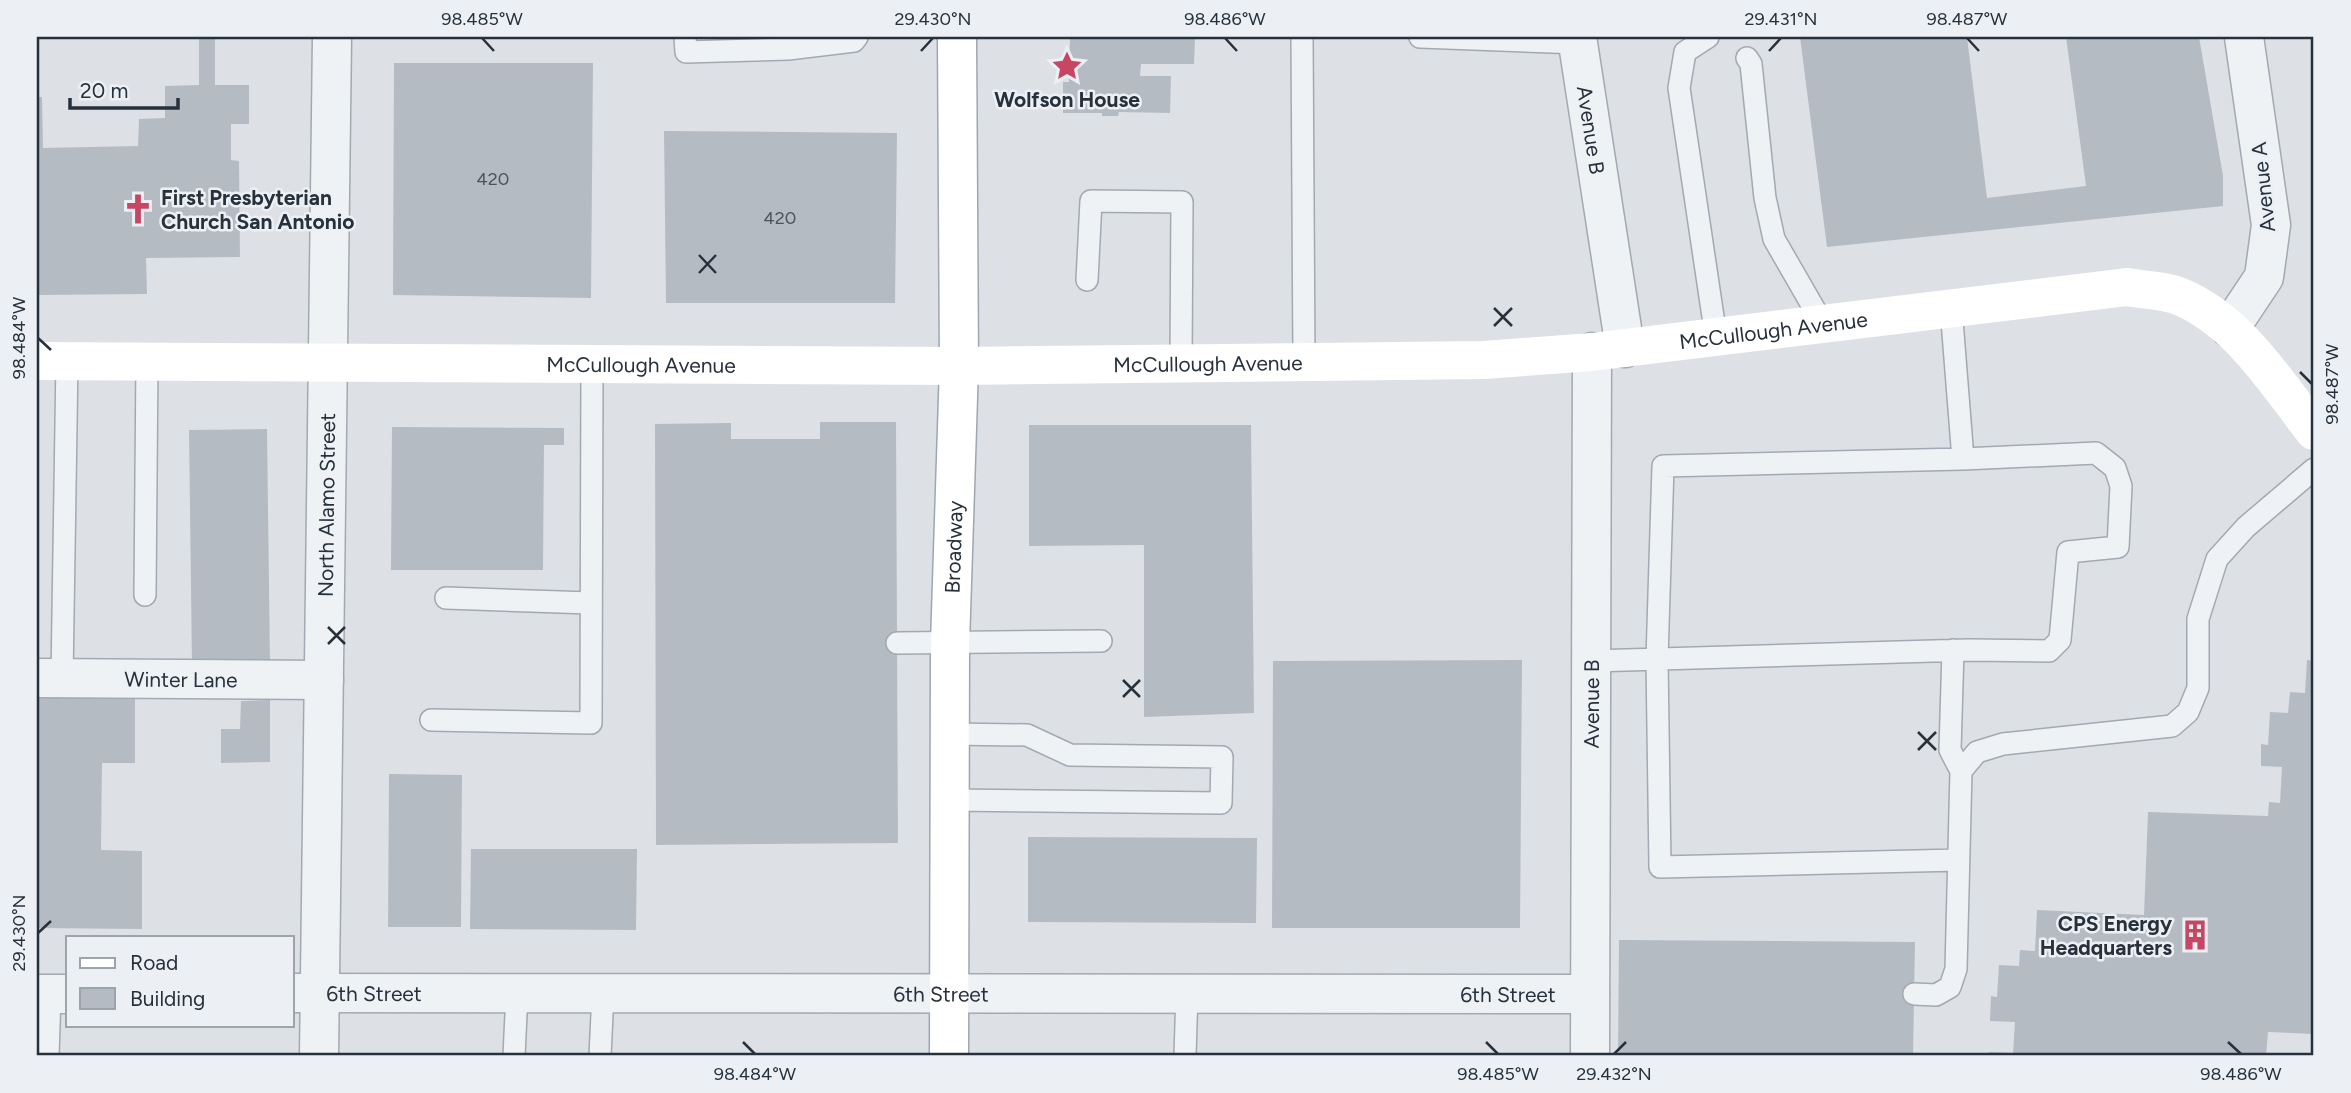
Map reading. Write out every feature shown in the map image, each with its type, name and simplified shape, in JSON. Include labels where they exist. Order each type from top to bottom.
[{"type":"main road","name":"Broadway","points":[[949,1056],[950,644],[960,366],[957,37]]},
{"type":"main road","name":"McCullough Avenue","points":[[52,360],[960,366],[1485,360],[1609,350],[2127,287],[2175,295],[2230,328],[2263,365],[2314,431]]},
{"type":"street","name":"North Alamo Street","points":[[319,1056],[306,993],[324,680],[332,37]]},
{"type":"street","name":"Avenue A","points":[[2230,328],[2264,277],[2271,225],[2244,37]]},
{"type":"street","name":"Avenue B","points":[[1578,40],[1609,350],[1592,661],[1590,1056]]},
{"type":"street","name":"Winter Lane","points":[[49,678],[324,680]]},
{"type":"street","name":"6th Street","points":[[306,993],[1590,994]]},
{"type":"lane","points":[[685,37],[686,52],[788,48],[854,41],[858,37]]},
{"type":"lane","points":[[1302,37],[1304,361]]},
{"type":"lane","points":[[1420,37],[1578,40]]},
{"type":"lane","points":[[1708,37],[1685,52],[1679,88],[1716,337]]},
{"type":"lane","points":[[1747,58],[1751,64],[1765,198],[1774,239],[1823,324]]},
{"type":"lane","points":[[1087,280],[1091,201],[1182,202],[1181,362]]},
{"type":"lane","points":[[1951,308],[1963,459]]},
{"type":"lane","points":[[49,678],[52,360]]},
{"type":"lane","points":[[145,595],[147,360]]},
{"type":"lane","points":[[431,720],[591,723],[592,364]]},
{"type":"lane","points":[[1592,661],[1657,659],[1953,650],[2049,651],[2060,640],[2068,552],[2118,547],[2121,486],[2115,468],[2096,453],[1663,466],[1657,659],[1660,867],[1958,860]]},
{"type":"lane","points":[[1961,771],[1976,752],[2003,744],[2172,726],[2188,712],[2197,688],[2198,619],[2217,559],[2246,527],[2314,469]]},
{"type":"lane","points":[[446,598],[590,603]]},
{"type":"lane","points":[[897,643],[1101,641]]},
{"type":"lane","points":[[1914,994],[1936,995],[1950,987],[1956,969],[1961,771],[1950,750],[1953,650]]},
{"type":"lane","points":[[950,734],[1027,735],[1070,755],[1222,757],[1221,803],[950,800]]},
{"type":"lane","points":[[1185,1056],[1187,992]]},
{"type":"lane","points":[[514,1056],[517,993]]},
{"type":"lane","points":[[600,1056],[603,993]]},
{"type":"lane","points":[[48,1056],[52,994]]},
{"type":"building","name":"First Presbyterian Church San Antonio","points":[[199,37],[215,37],[215,85],[249,85],[249,124],[231,124],[231,160],[239,161],[240,257],[146,258],[147,294],[37,295],[37,97],[42,97],[43,148],[138,146],[139,119],[165,118],[165,86],[199,85]]},
{"type":"building","points":[[1195,37],[1194,64],[1141,64],[1140,76],[1171,76],[1170,113],[1119,112],[1118,116],[1102,116],[1102,113],[1063,113],[1063,82],[1069,82],[1070,38]]},
{"type":"building","points":[[1800,37],[1967,37],[1987,198],[2086,186],[2066,37],[2199,37],[2223,176],[2223,206],[1827,247]]},
{"type":"building","points":[[394,63],[593,63],[591,298],[393,295]]},
{"type":"building","points":[[664,131],[897,133],[895,303],[666,303]]},
{"type":"building","points":[[820,422],[896,422],[898,843],[656,845],[655,424],[731,423],[731,439],[820,439]]},
{"type":"building","points":[[1029,425],[1251,425],[1254,713],[1144,717],[1144,545],[1029,546]]},
{"type":"building","points":[[392,427],[564,428],[564,445],[544,445],[543,570],[391,570]]},
{"type":"building","points":[[267,429],[270,664],[192,665],[189,430]]},
{"type":"building","points":[[1522,660],[1520,928],[1272,928],[1273,661]]},
{"type":"building","points":[[2307,660],[2314,661],[2314,1034],[2268,1032],[2266,1056],[1989,1056],[1989,1052],[2013,1053],[2015,1022],[1990,1021],[1991,996],[1997,997],[1999,965],[2019,966],[2020,950],[2035,951],[2037,910],[2144,915],[2148,812],[2268,816],[2269,802],[2280,803],[2282,767],[2261,766],[2261,744],[2268,745],[2270,712],[2288,713],[2290,692],[2305,693]]},
{"type":"building","points":[[37,695],[135,695],[135,763],[102,763],[101,850],[142,851],[142,929],[37,928]]},
{"type":"building","points":[[270,700],[270,762],[221,763],[221,729],[240,729],[241,701]]},
{"type":"building","points":[[389,774],[462,775],[461,927],[388,927]]},
{"type":"building","points":[[1028,837],[1257,838],[1256,923],[1028,922]]},
{"type":"building","points":[[471,849],[637,849],[636,930],[470,929]]},
{"type":"building","points":[[1619,940],[1915,942],[1913,1056],[1618,1056]]},
{"type":"place","name":"Wolfson House","points":[[1067,66]]},
{"type":"place","name":"First Presbyterian Church San Antonio","points":[[138,209]]},
{"type":"place","name":"CPS Energy Headquarters","points":[[2195,935]]}]
